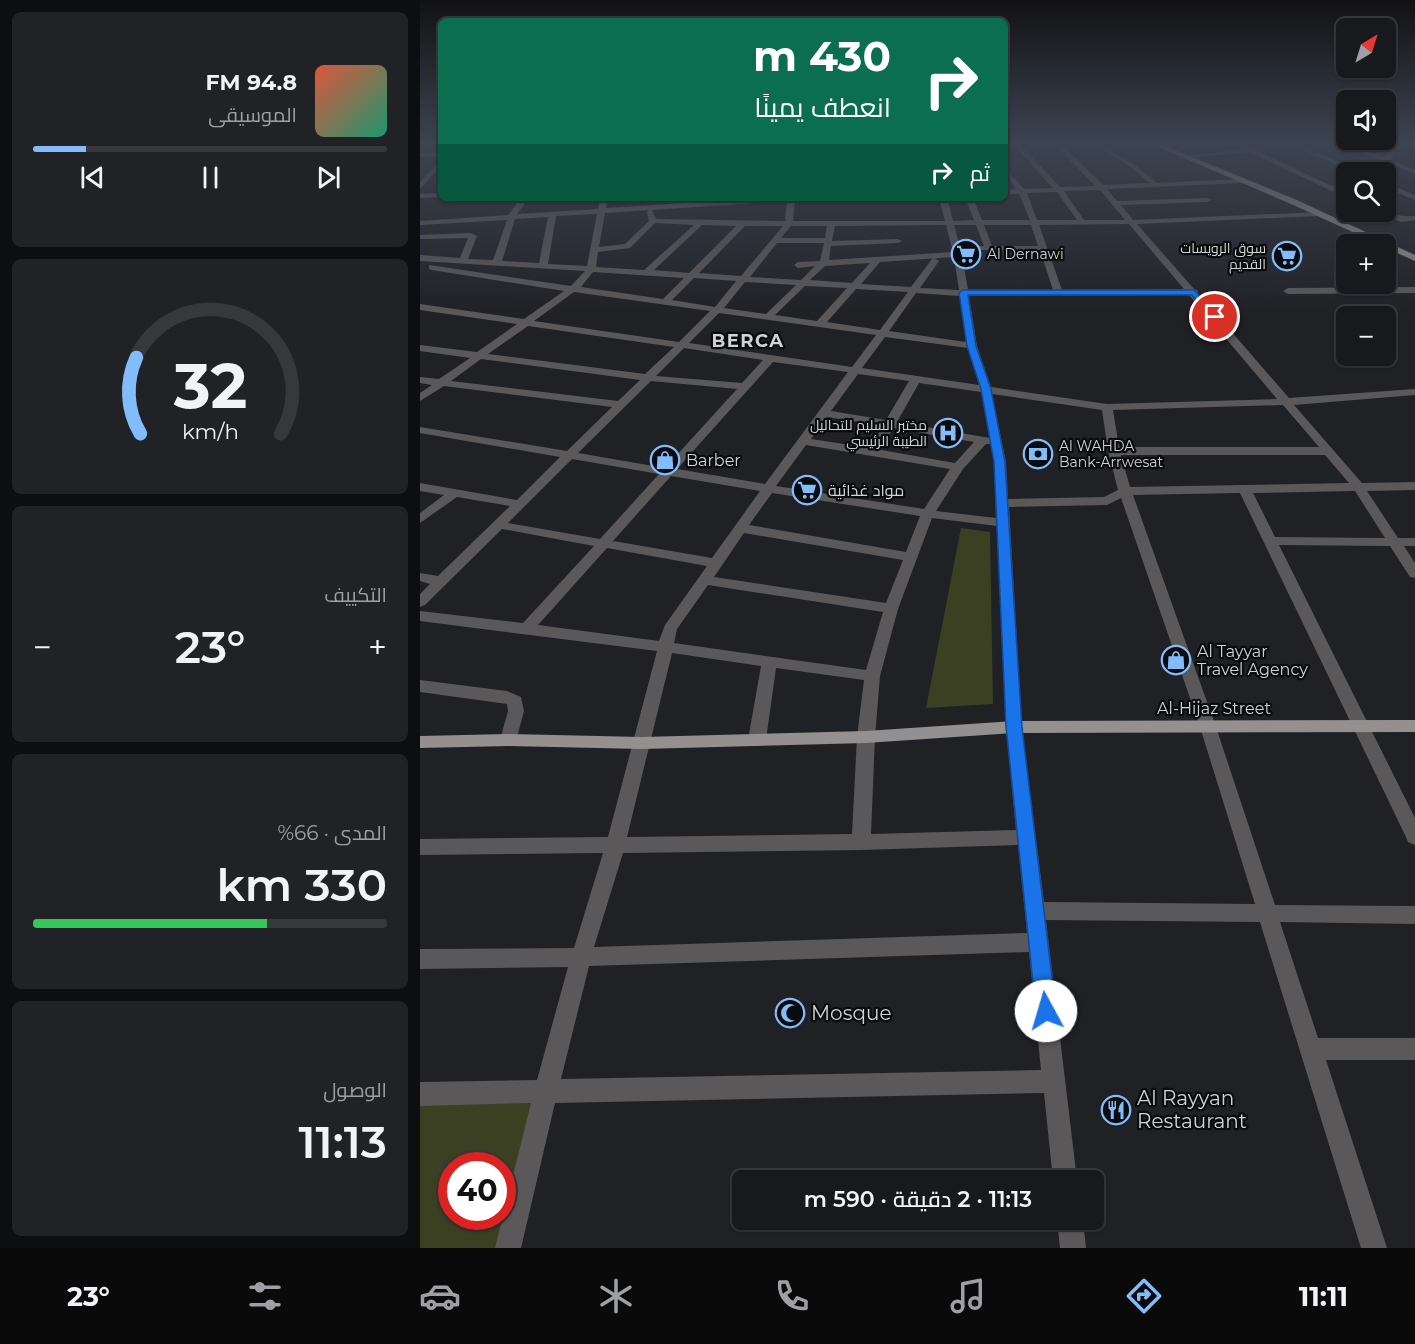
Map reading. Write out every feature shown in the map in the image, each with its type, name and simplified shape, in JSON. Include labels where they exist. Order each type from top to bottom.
[{"type":"main road","points":[[1284,199],[1415,258]]},
{"type":"main road","name":"Al-Hijaz Street","points":[[420,742],[508,740],[642,743],[866,737],[1014,727],[1415,726]]},
{"type":"street","points":[[1026,199],[1059,292]]},
{"type":"street","points":[[1066,199],[1082,222]]},
{"type":"street","points":[[1112,199],[1194,292],[1358,486],[1415,574]]},
{"type":"street","points":[[1116,204],[1207,200]]},
{"type":"street","points":[[497,262],[513,219],[512,215],[520,205],[519,201]]},
{"type":"street","points":[[420,398],[573,290],[588,275],[604,201]]},
{"type":"street","points":[[675,201],[675,207]]},
{"type":"street","points":[[420,223],[602,213],[722,201]]},
{"type":"street","points":[[420,602],[683,346],[717,310],[789,224],[791,201]]},
{"type":"street","points":[[944,201],[957,251],[972,346],[986,389],[988,441],[1000,462],[1014,727],[1064,1170]]},
{"type":"street","points":[[970,201],[989,248]]},
{"type":"street","points":[[1171,202],[1189,220]]},
{"type":"street","points":[[651,209],[653,221]]},
{"type":"street","points":[[595,250],[627,246],[653,221],[743,224],[950,222],[982,226],[1037,226],[1082,222],[1319,214]]},
{"type":"street","points":[[543,265],[552,216]]},
{"type":"street","points":[[1396,219],[1415,218]]},
{"type":"street","points":[[647,272],[700,223]]},
{"type":"street","points":[[767,318],[801,282],[824,262],[832,223]]},
{"type":"street","points":[[665,302],[743,224]]},
{"type":"street","points":[[420,237],[473,236],[462,260]]},
{"type":"street","points":[[775,241],[898,241]]},
{"type":"street","points":[[798,265],[989,248],[1044,248]]},
{"type":"street","points":[[420,258],[963,293],[1194,292]]},
{"type":"street","points":[[819,325],[879,258]]},
{"type":"street","points":[[508,1248],[581,957],[615,846],[670,629],[768,489],[936,261]]},
{"type":"street","points":[[420,266],[573,290],[972,346]]},
{"type":"street","points":[[1288,291],[1415,290]]},
{"type":"street","points":[[420,307],[1107,407],[1286,402],[1415,392]]},
{"type":"street","points":[[420,348],[649,378],[744,387]]},
{"type":"street","points":[[527,628],[770,359]]},
{"type":"street","points":[[420,380],[622,405]]},
{"type":"street","points":[[874,452],[915,380]]},
{"type":"street","points":[[1107,407],[1114,451],[1125,491],[1208,727],[1374,1248]]},
{"type":"street","points":[[825,413],[988,441]]},
{"type":"street","points":[[420,430],[927,515],[1003,523]]},
{"type":"street","points":[[804,441],[958,467]]},
{"type":"street","points":[[861,842],[866,737],[872,676],[891,609],[927,515],[958,467],[988,441]]},
{"type":"street","points":[[1114,451],[1328,451]]},
{"type":"street","points":[[1003,503],[1107,501],[1125,491],[1415,486]]},
{"type":"street","points":[[420,487],[520,504]]},
{"type":"street","points":[[1244,488],[1415,837]]},
{"type":"street","points":[[420,519],[454,493]]},
{"type":"street","points":[[499,525],[715,563]]},
{"type":"street","points":[[741,528],[912,557]]},
{"type":"street","points":[[1270,541],[1415,542]]},
{"type":"street","points":[[420,577],[440,581]]},
{"type":"street","points":[[704,580],[891,609]]},
{"type":"street","points":[[420,616],[527,628],[872,676]]},
{"type":"street","points":[[757,740],[769,662]]},
{"type":"street","points":[[420,686],[507,697],[515,701],[516,711],[508,740]]},
{"type":"street","points":[[420,847],[861,842],[1026,837]]},
{"type":"street","points":[[1035,911],[1415,915]]},
{"type":"street","points":[[420,959],[581,957],[1038,942]]},
{"type":"street","points":[[1309,1049],[1415,1049]]},
{"type":"street","points":[[420,1094],[1054,1081]]},
{"type":"street","points":[[1071,1230],[1073,1248]]},
{"type":"green space","points":[[961,528],[990,532],[993,704],[926,708]]},
{"type":"green space","points":[[544,1093],[516,1199],[516,1152],[438,1152],[438,1230],[508,1230],[503,1248],[420,1248],[420,1094]]},
{"type":"place","name":"Al Dernawi","points":[[966,254]]},
{"type":"place","name":"سوق الرويسات القديم","points":[[1287,256]]},
{"type":"place","name":"مختبر السليم للتحاليل الطيبة الرئيسي","points":[[948,433]]},
{"type":"place","name":"Al WAHDA Bank-Arrwesat","points":[[1038,454]]},
{"type":"place","name":"Barber","points":[[665,460]]},
{"type":"place","name":"مواد غذائية","points":[[807,490]]},
{"type":"place","name":"Al Tayyar Travel Agency","points":[[1176,660]]},
{"type":"place","name":"Mosque","points":[[790,1013]]},
{"type":"place","name":"Al Rayyan Restaurant","points":[[1116,1110]]},
{"type":"district","name":"BERCA","points":[[748,341]]},
{"type":"route","points":[[1046,1011],[1014,727],[1000,462],[994,442],[986,389],[972,346],[963,293],[1194,292],[1215,317]]}]
